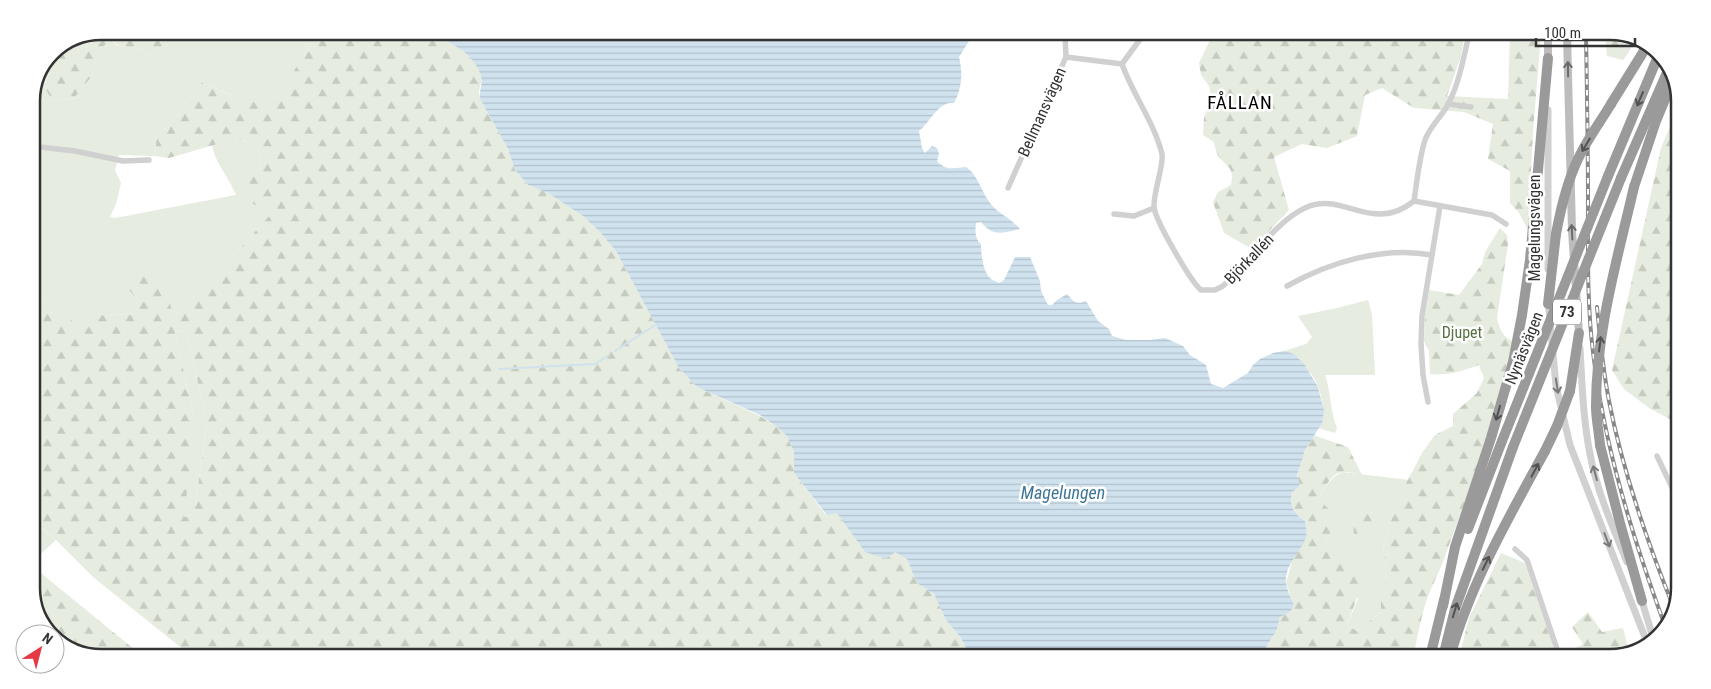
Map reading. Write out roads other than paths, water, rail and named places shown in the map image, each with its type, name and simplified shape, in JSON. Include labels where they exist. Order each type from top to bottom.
[{"type":"highway","points":[[1548,304],[1561,206],[1577,163],[1644,51]]},
{"type":"highway","points":[[1442,606],[1455,547],[1491,438],[1513,362],[1530,260],[1548,58]]},
{"type":"highway","name":"Nynäsvägen","points":[[1432,649],[1442,606],[1469,525],[1608,176],[1656,61]]},
{"type":"highway","name":"Nynäsvägen","points":[[1445,649],[1455,609],[1513,447],[1621,178],[1665,76]]},
{"type":"highway","points":[[1642,601],[1600,444],[1596,408],[1598,368],[1603,322],[1634,188],[1656,121],[1670,88]]},
{"type":"highway","points":[[1453,649],[1485,563],[1557,426],[1570,391],[1579,333]]},
{"type":"main road","name":"Magelungsvägen","points":[[1548,40],[1548,58]]},
{"type":"main road","points":[[1567,40],[1569,154],[1579,333]]},
{"type":"street","name":"Bellmansvägen","points":[[1008,188],[1066,57],[1065,40]]},
{"type":"street","points":[[1122,64],[1140,40]]},
{"type":"street","points":[[1468,40],[1463,61],[1448,104],[1434,123],[1426,139],[1414,201],[1492,215],[1506,224]]},
{"type":"street","points":[[1066,57],[1122,64]]},
{"type":"street","name":"Magelungsvägen","points":[[1548,58],[1548,304],[1556,386],[1570,445],[1645,637]]},
{"type":"street","points":[[1114,214],[1134,216],[1154,208],[1163,157],[1145,111],[1131,86],[1122,64]]},
{"type":"street","points":[[1448,104],[1471,107]]},
{"type":"street","points":[[40,147],[75,151],[123,161],[149,160]]},
{"type":"street","name":"Björkallén","points":[[1154,208],[1162,227],[1191,280],[1200,290],[1207,291],[1223,286],[1292,215],[1306,207],[1331,202],[1374,215],[1405,208],[1414,201]]},
{"type":"street","points":[[1428,402],[1423,376],[1422,316],[1440,206]]},
{"type":"street","points":[[1287,286],[1306,276],[1356,258],[1392,252],[1419,252],[1432,255]]},
{"type":"street","points":[[1579,333],[1584,414],[1590,455],[1603,501],[1642,601],[1652,632]]},
{"type":"street","points":[[1657,456],[1671,485]]},
{"type":"street","points":[[1515,548],[1527,560],[1557,649]]},
{"type":"water","name":"Magelungen","points":[[444,40],[969,40],[959,57],[961,80],[959,92],[954,103],[943,105],[919,131],[922,148],[925,153],[932,146],[937,148],[939,154],[937,161],[943,166],[950,168],[966,167],[970,170],[993,207],[1020,229],[998,233],[985,227],[981,222],[976,223],[976,235],[981,244],[983,263],[991,279],[999,283],[1004,280],[1015,257],[1030,257],[1040,281],[1041,291],[1048,305],[1052,305],[1067,294],[1075,302],[1086,301],[1098,321],[1109,329],[1112,336],[1126,340],[1165,338],[1183,346],[1190,355],[1206,365],[1211,384],[1223,388],[1248,373],[1260,359],[1273,353],[1284,351],[1294,354],[1304,364],[1318,387],[1324,411],[1322,423],[1305,450],[1297,476],[1300,484],[1291,493],[1293,509],[1305,521],[1306,531],[1304,543],[1290,565],[1286,577],[1286,583],[1294,606],[1290,612],[1280,617],[1277,629],[1265,649],[966,649],[961,638],[946,620],[934,594],[917,583],[907,559],[895,552],[886,559],[865,552],[837,513],[827,515],[794,473],[794,452],[787,436],[760,415],[697,387],[679,368],[616,251],[583,216],[548,193],[528,185],[515,170],[508,149],[480,99],[481,78],[478,68],[467,54]]},
{"type":"waterway","points":[[615,351],[655,325]]},
{"type":"waterway","points":[[499,369],[595,364],[609,355]]},
{"type":"railway","points":[[1586,40],[1588,278],[1593,352],[1604,422],[1612,457],[1631,525],[1663,619]]},
{"type":"railway","points":[[1597,307],[1607,389],[1621,455],[1646,534],[1670,598]]},
{"type":"district","name":"FÅLLAN","points":[[1240,102]]},
{"type":"park label","name":"Djupet","points":[[1462,332]]}]
